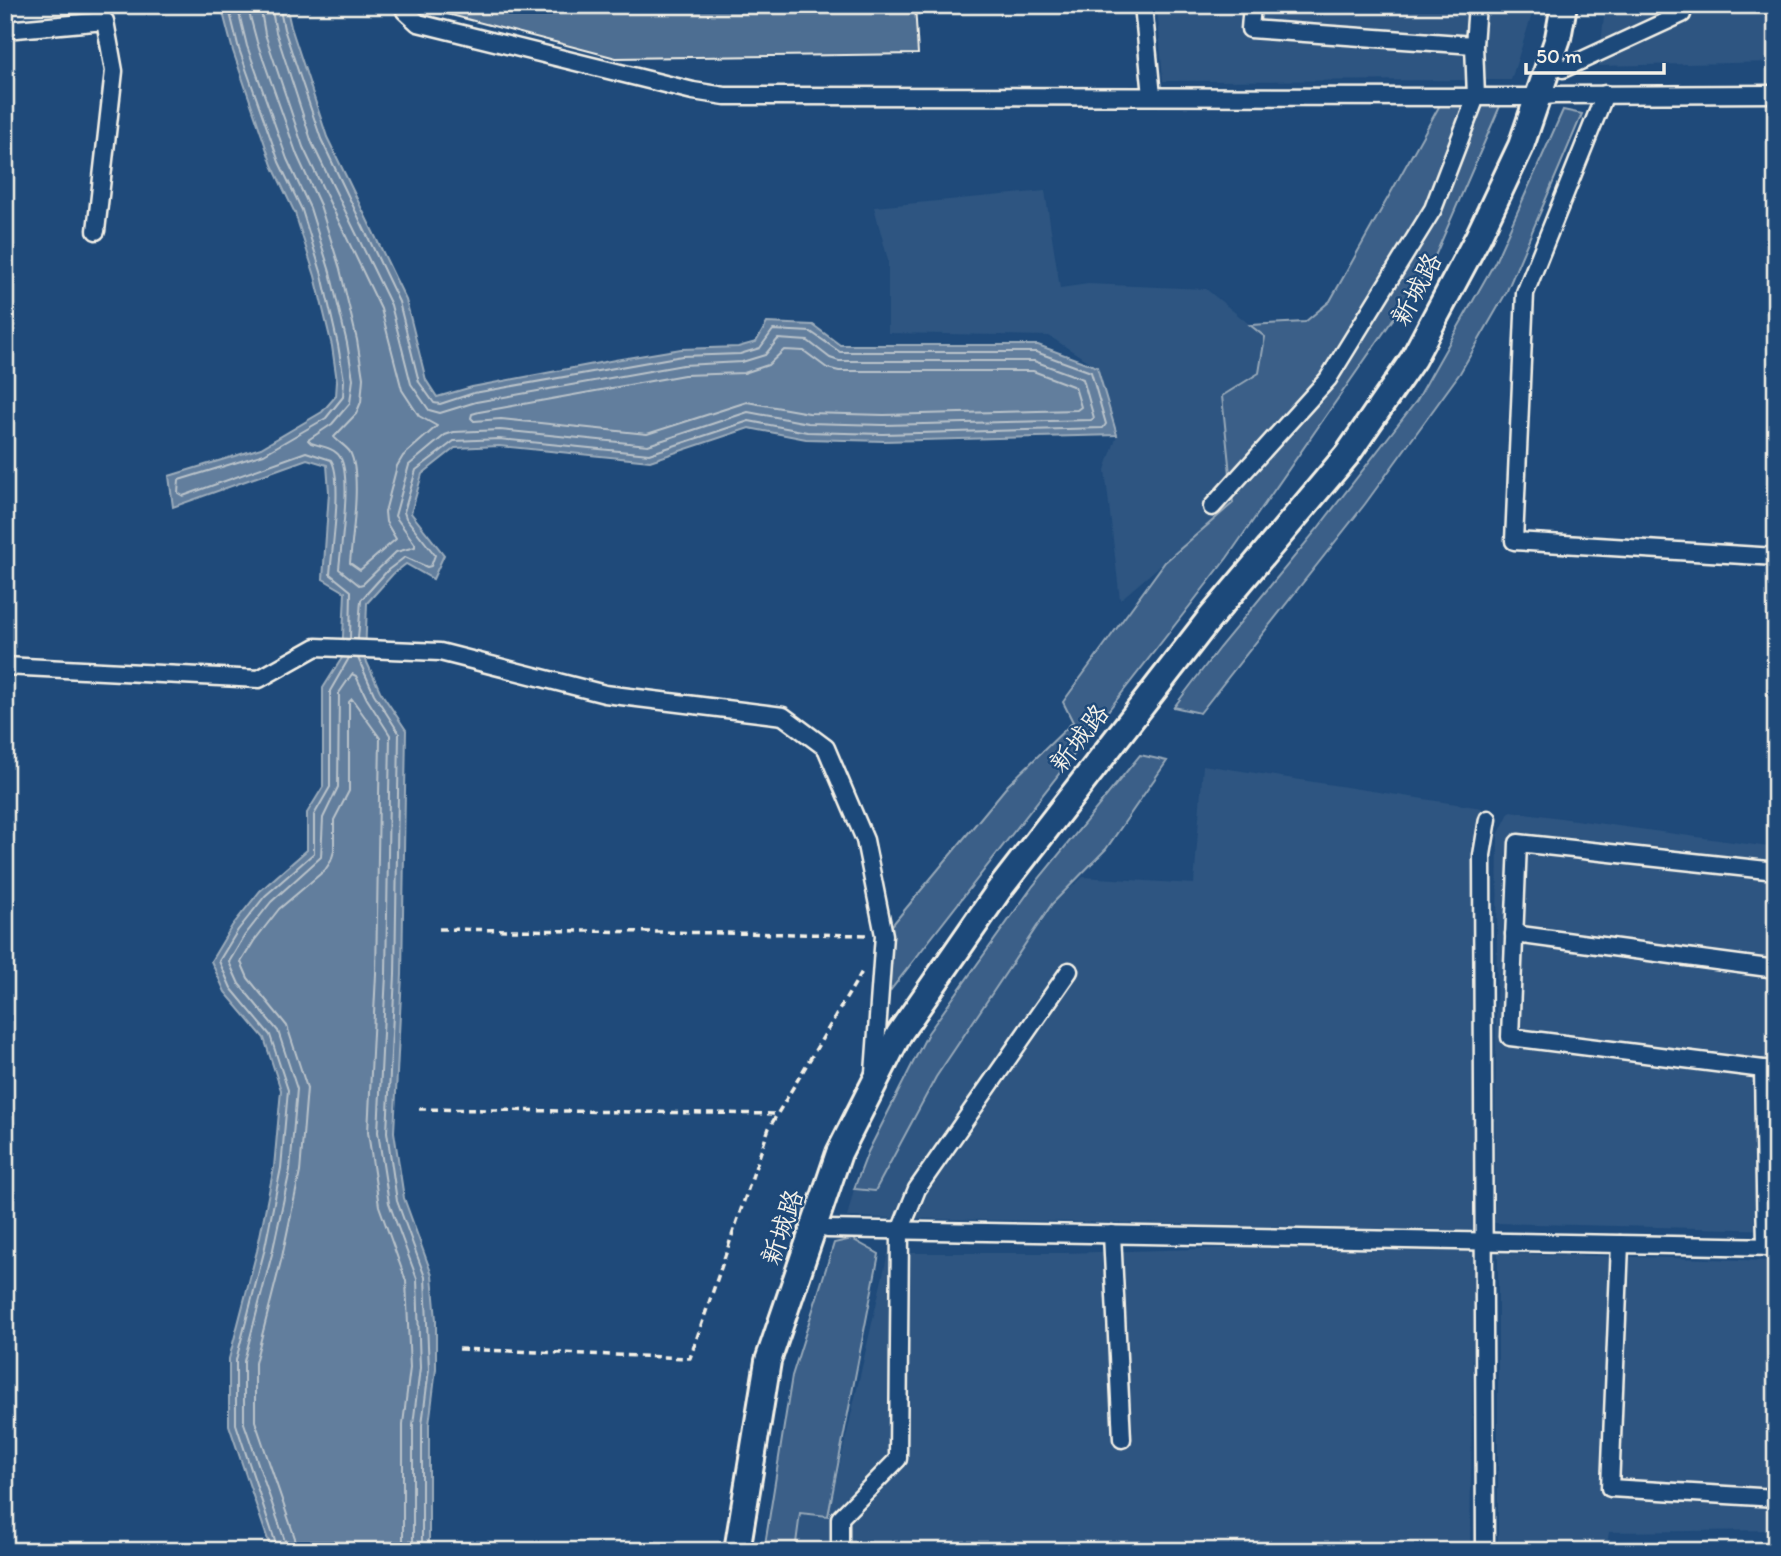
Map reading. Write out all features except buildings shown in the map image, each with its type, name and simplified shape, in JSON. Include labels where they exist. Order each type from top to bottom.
[{"type":"main road","name":"新城路","points":[[752,1551],[782,1364],[853,1159],[912,1042],[1011,898],[1217,632],[1359,464],[1425,366],[1491,243],[1535,151],[1564,5]]},
{"type":"main road","name":"新城路","points":[[737,1551],[768,1361],[839,1153],[899,1034],[999,890],[1206,623],[1347,455],[1413,359],[1478,237],[1546,96],[1563,69],[1572,42],[1578,5]]},
{"type":"street","points":[[403,5],[405,11],[418,23],[693,91],[725,96],[1476,97],[1776,94]]},
{"type":"street","points":[[1143,5],[1152,96]]},
{"type":"street","points":[[1252,5],[1250,29],[1474,45]]},
{"type":"street","points":[[1212,507],[1328,379],[1433,209],[1476,97],[1474,45],[1477,5]]},
{"type":"street","points":[[1563,69],[1682,14],[1682,5]]},
{"type":"street","points":[[5,30],[105,21],[114,71],[96,231]]},
{"type":"street","points":[[1605,94],[1525,293],[1514,541],[1776,557]]},
{"type":"street","points":[[5,666],[259,679],[316,647],[440,652],[605,694],[783,716],[826,748],[865,840],[884,935],[873,1086]]},
{"type":"street","points":[[1485,1551],[1482,855],[1488,819]]},
{"type":"street","points":[[827,1229],[1771,1247],[1769,1069],[1510,1037],[1518,843],[1776,871]]},
{"type":"street","points":[[1514,934],[1776,969]]},
{"type":"street","points":[[840,1551],[841,1518],[898,1459],[900,1230],[917,1189],[1069,971]]},
{"type":"street","points":[[1112,1234],[1122,1439]]},
{"type":"street","points":[[1620,1244],[1610,1488],[1776,1498]]},
{"type":"path","points":[[439,929],[884,935],[769,1128],[690,1358],[459,1349]]},
{"type":"path","points":[[419,1109],[778,1114]]},
{"type":"shaded area","points":[[1157,5],[1535,5],[1511,80],[1163,81]]},
{"type":"shaded area","points":[[1605,5],[1776,5],[1776,62],[1599,66]]},
{"type":"shaded area","points":[[1445,96],[1504,97],[1432,263],[1227,558],[879,1005],[884,935],[1008,785],[1073,722],[1063,702],[1165,562],[1233,503],[1222,396],[1259,373],[1265,337],[1250,325],[1305,322],[1330,301]]},
{"type":"shaded area","points":[[1563,110],[1582,114],[1506,293],[1460,373],[1365,504],[1200,713],[1174,707],[1417,400],[1495,262]]},
{"type":"shaded area","points":[[1045,191],[1060,288],[1088,284],[1206,289],[1265,337],[1259,373],[1222,396],[1233,503],[1120,600],[1105,470],[1117,435],[1097,367],[1049,336],[888,333],[888,260],[874,207]]},
{"type":"shaded area","points":[[1140,755],[1167,761],[1106,849],[1052,904],[936,1077],[875,1191],[854,1189],[868,1152],[928,1033],[1033,886]]},
{"type":"shaded area","points":[[1203,765],[1482,808],[1474,928],[1475,1231],[847,1217],[854,1189],[875,1190],[936,1077],[1052,904],[1083,877],[1194,884]]},
{"type":"shaded area","points":[[1510,811],[1776,848],[1776,1230],[1494,1223],[1498,835]]},
{"type":"shaded area","points":[[852,1239],[879,1254],[828,1516],[800,1513],[795,1551],[764,1551],[792,1376],[834,1243]]},
{"type":"shaded area","points":[[1333,1245],[1474,1249],[1470,1551],[795,1551],[800,1513],[828,1516],[888,1253],[1064,1253]]},
{"type":"shaded area","points":[[1498,1253],[1776,1261],[1776,1530],[1609,1532],[1606,1551],[1498,1551]]},
{"type":"water","points":[[221,5],[286,5],[327,137],[406,300],[426,380],[437,397],[472,387],[681,349],[738,347],[756,342],[767,323],[813,325],[840,345],[1038,345],[1097,367],[1117,435],[884,441],[806,439],[749,428],[650,461],[499,446],[455,448],[422,474],[411,513],[444,555],[433,579],[406,564],[393,574],[367,603],[365,658],[380,691],[406,730],[402,975],[394,1132],[404,1198],[432,1275],[436,1320],[436,1369],[429,1425],[429,1551],[266,1551],[270,1546],[229,1425],[229,1359],[257,1251],[274,1167],[281,1090],[264,1038],[225,992],[211,961],[232,926],[260,891],[307,850],[307,813],[323,787],[323,688],[342,658],[345,592],[323,579],[329,492],[327,465],[307,459],[173,507],[169,476],[261,448],[322,412],[336,396],[337,381],[332,346],[315,276],[295,213],[272,165],[233,51]]}]
